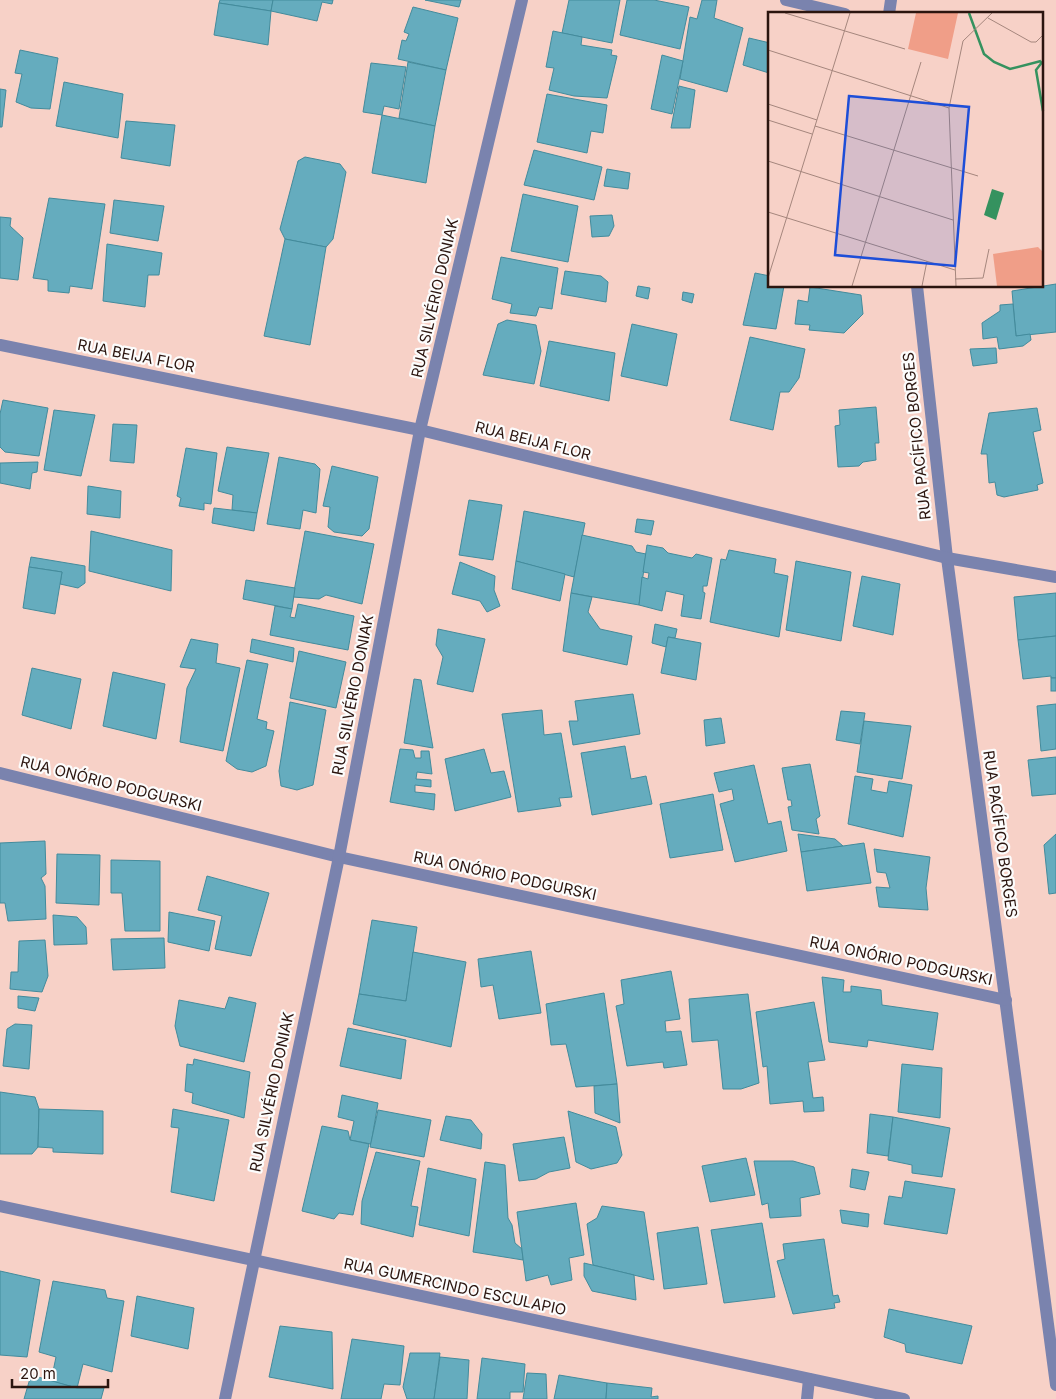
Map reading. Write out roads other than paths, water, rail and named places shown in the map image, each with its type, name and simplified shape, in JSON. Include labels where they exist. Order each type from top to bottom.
[{"type":"street","name":"RUA SILVÉRIO DONIAK","points":[[225,1399],[339,857],[420,430],[522,0]]},
{"type":"street","points":[[786,0],[837,12]]},
{"type":"street","name":"RUA PACÍFICO BORGES","points":[[917,288],[947,558],[1056,1385]]},
{"type":"street","name":"RUA BEIJA FLOR","points":[[0,345],[420,430],[947,558],[1056,577]]},
{"type":"street","name":"RUA ONÓRIO PODGURSKI","points":[[0,773],[339,857],[1006,1000]]},
{"type":"street","name":"RUA GUMERCINDO ESCULAPIO","points":[[0,1206],[904,1399]]},
{"type":"street","points":[[807,1399],[810,1379]]}]
